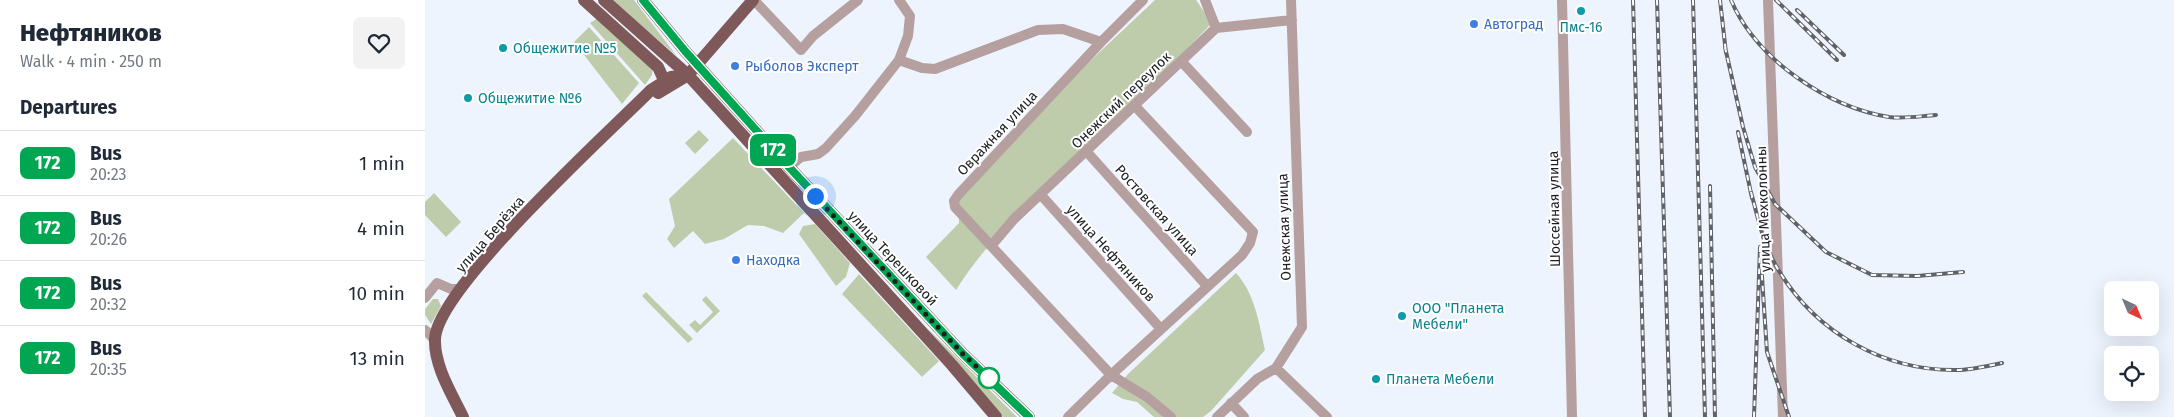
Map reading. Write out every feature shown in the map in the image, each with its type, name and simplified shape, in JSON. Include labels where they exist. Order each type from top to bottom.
[{"type":"main road","points":[[584,0],[658,67],[664,80],[678,75],[688,75]]},
{"type":"main road","name":"улица Терешковой","points":[[604,0],[688,75],[952,365],[996,417]]},
{"type":"main road","name":"улица Терешковой","points":[[643,0],[697,65],[789,167],[963,354],[1029,417]]},
{"type":"main road","name":"улица Берёзка","points":[[642,100],[673,85],[688,75],[753,0]]},
{"type":"main road","name":"улица Берёзка","points":[[435,340],[442,318],[461,289],[523,217],[664,80]]},
{"type":"main road","points":[[435,340],[444,376],[463,417]]},
{"type":"street","points":[[753,0],[801,50],[813,36],[859,0]]},
{"type":"street","points":[[789,167],[801,157],[818,154],[826,148],[855,116],[899,60],[908,36],[910,16],[899,0]]},
{"type":"street","name":"Овражная улица","points":[[991,246],[955,207],[954,200],[1101,42],[1143,0]]},
{"type":"street","points":[[1205,0],[1216,28],[1292,20]]},
{"type":"street","name":"Онежская улица","points":[[1217,417],[1257,379],[1276,368],[1302,328],[1291,0]]},
{"type":"street","name":"Шоссейная улица","points":[[1562,0],[1573,417]]},
{"type":"street","name":"улица Мехколонны","points":[[1768,0],[1783,417]]},
{"type":"street","name":"Онежский переулок","points":[[991,246],[1014,219],[1216,28]]},
{"type":"street","points":[[899,60],[922,68],[935,69],[1038,30],[1063,29],[1101,42]]},
{"type":"street","points":[[1181,61],[1247,132]]},
{"type":"street","points":[[1068,417],[1251,244],[1253,232],[1135,106]]},
{"type":"street","name":"Ростовская улица","points":[[1087,152],[1207,286]]},
{"type":"street","name":"улица Нефтяников","points":[[1041,195],[1161,329]]},
{"type":"street","points":[[991,246],[1111,375],[1147,397],[1171,417]]},
{"type":"street","points":[[425,298],[437,283],[451,289],[461,289]]},
{"type":"street","points":[[425,330],[435,340]]},
{"type":"street","points":[[1276,368],[1327,417]]},
{"type":"street","points":[[1231,404],[1243,417]]},
{"type":"green space","points":[[611,0],[634,0],[676,55]]},
{"type":"green space","points":[[1155,0],[1196,0],[1212,23],[1008,224],[980,256],[956,290],[926,257],[959,223],[959,201],[1089,62]]},
{"type":"green space","points":[[598,18],[653,68],[652,75],[645,85],[590,23]]},
{"type":"green space","points":[[589,27],[639,83],[622,104],[574,42]]},
{"type":"green space","points":[[699,130],[709,140],[695,154],[685,143]]},
{"type":"green space","points":[[733,138],[804,213],[783,233],[764,226],[748,225],[724,239],[705,244],[693,231],[674,248],[667,239],[675,226],[669,199]]},
{"type":"green space","points":[[434,193],[461,222],[446,237],[425,215],[425,202]]},
{"type":"green space","points":[[815,224],[850,263],[846,277],[836,286],[799,234],[803,226]]},
{"type":"green space","points":[[1236,273],[1252,299],[1265,350],[1211,411],[1203,417],[1154,417],[1137,402],[1123,399],[1112,393],[1128,374]]},
{"type":"green space","points":[[859,274],[939,361],[922,377],[842,294]]},
{"type":"green space","points":[[646,292],[693,339],[688,343],[642,296]]},
{"type":"green space","points":[[706,296],[720,311],[697,333],[689,325],[695,320],[700,325],[713,312],[702,300]]},
{"type":"green space","points":[[433,299],[438,299],[441,306],[431,324],[425,315],[425,309]]},
{"type":"green space","points":[[927,328],[1017,417],[1003,417]]},
{"type":"railway","points":[[1633,0],[1645,417]]},
{"type":"railway","points":[[1657,0],[1670,417]]},
{"type":"railway","points":[[1693,0],[1705,417]]},
{"type":"railway","points":[[1720,0],[1726,53]]},
{"type":"railway","points":[[1731,0],[1742,22],[1758,42],[1796,77],[1818,91],[1865,112],[1889,117],[1907,118],[1936,115]]},
{"type":"railway","points":[[1776,0],[1837,60]]},
{"type":"railway","points":[[1797,10],[1844,55]]},
{"type":"railway","points":[[1725,47],[1743,127],[1755,167],[1775,204],[1826,252],[1872,275],[1917,276],[1963,272]]},
{"type":"railway","points":[[1738,132],[1752,198]]},
{"type":"railway","points":[[1710,186],[1715,417]]},
{"type":"railway","points":[[1751,192],[1765,243],[1779,271],[1813,313],[1833,330],[1855,344],[1904,364],[1930,369],[1957,370],[2002,363]]},
{"type":"railway","points":[[1754,417],[1760,247],[1767,352],[1789,417]]},
{"type":"bus line","name":"172","points":[[643,0],[685,51],[789,167],[963,354],[1029,417]]},
{"type":"place","name":"Пмс-16","points":[[1581,11]]},
{"type":"place","name":"Автоград","points":[[1474,24]]},
{"type":"place","name":"Общежитие №5","points":[[503,48]]},
{"type":"place","name":"Рыболов Эксперт","points":[[735,66]]},
{"type":"place","name":"Общежитие №6","points":[[468,98]]},
{"type":"place","name":"Находка","points":[[736,260]]},
{"type":"place","name":"ООО \"Планета Мебели\"","points":[[1402,316]]},
{"type":"place","name":"Планета Мебели","points":[[1376,379]]},
{"type":"route","points":[[815,196],[963,354],[989,378]]}]
